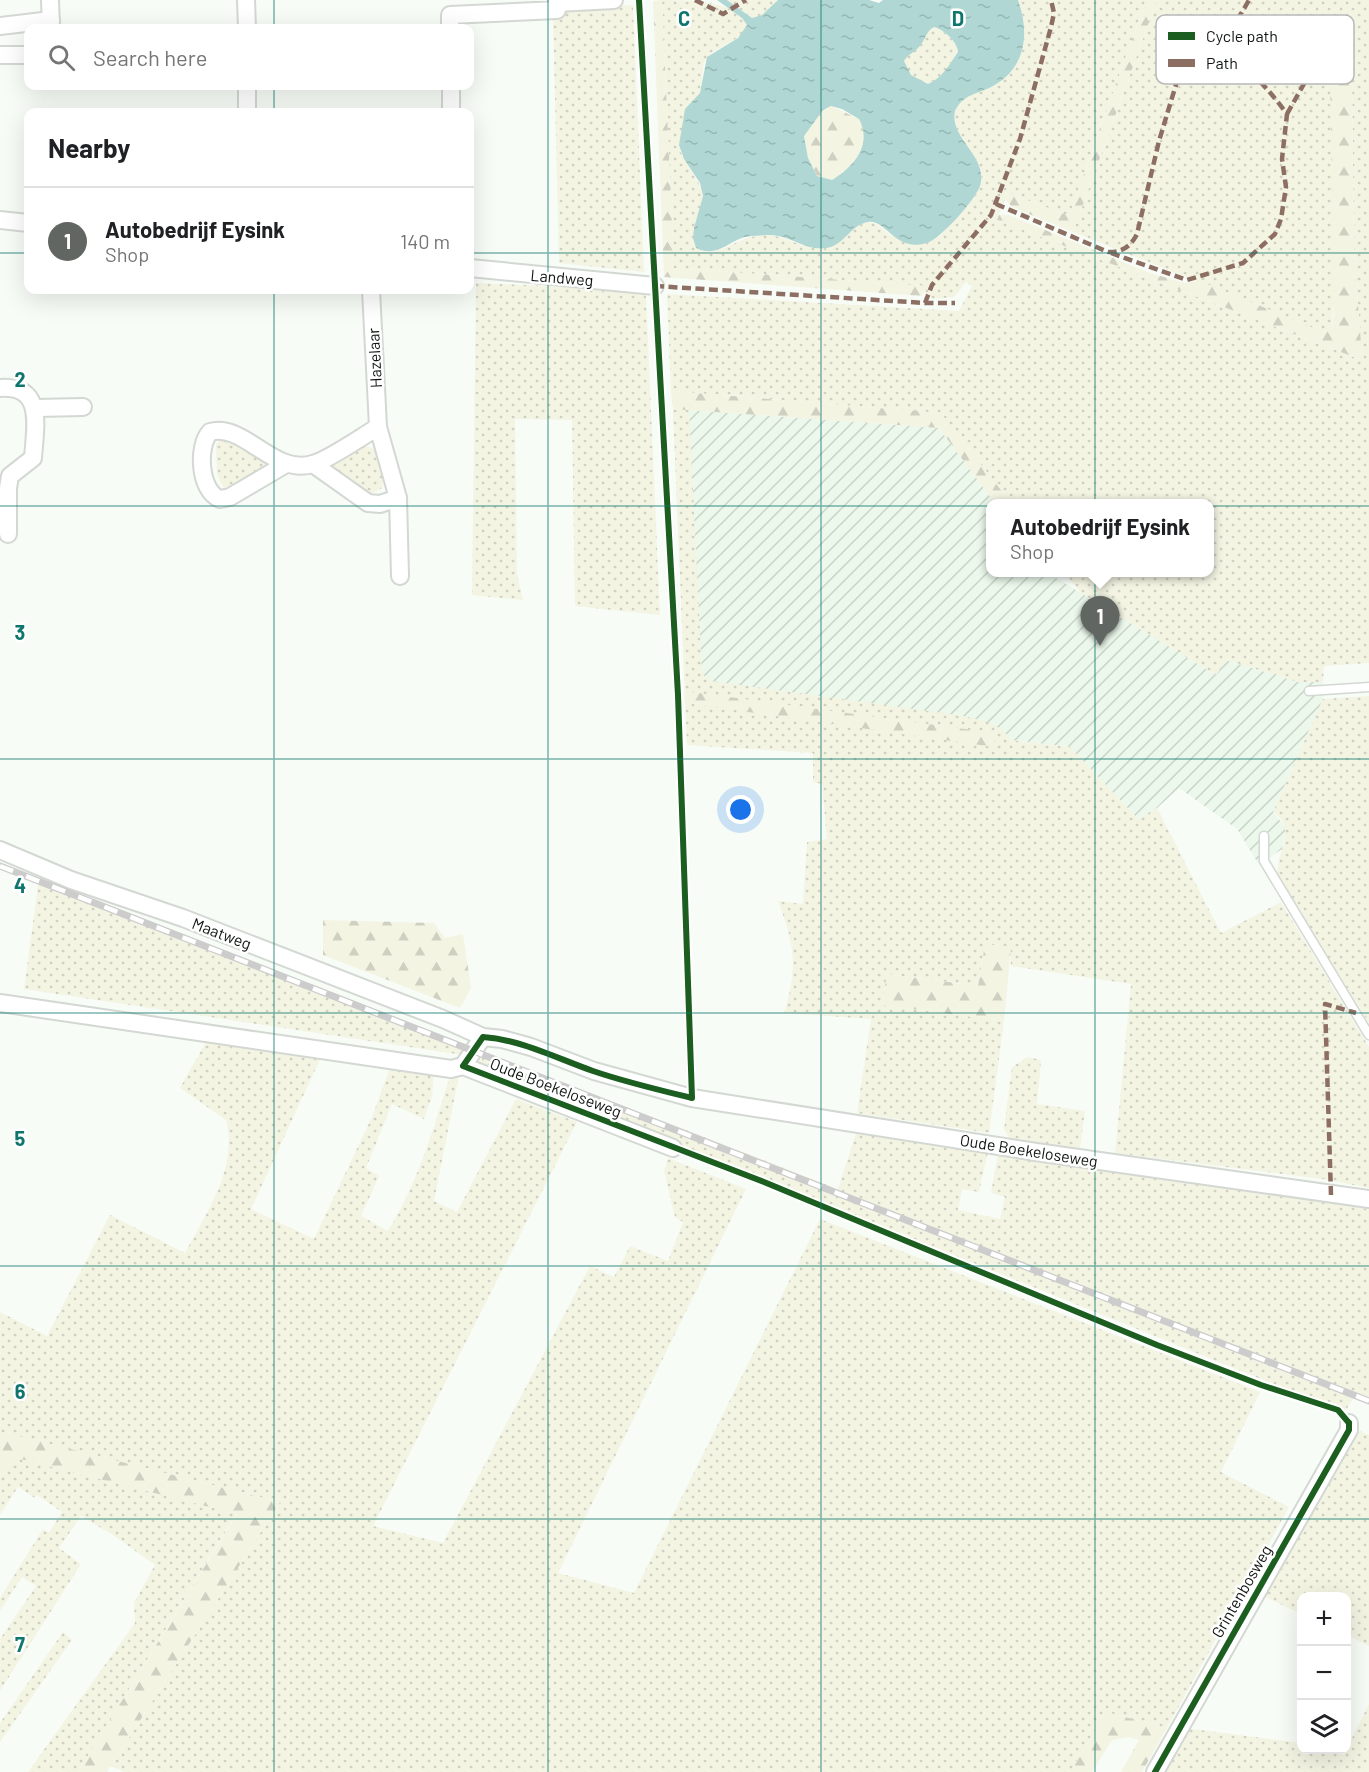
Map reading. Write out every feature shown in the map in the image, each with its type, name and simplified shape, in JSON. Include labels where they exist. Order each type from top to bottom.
[{"type":"street","points":[[50,0],[51,24]]},
{"type":"street","points":[[246,0],[247,24]]},
{"type":"street","points":[[450,24],[450,15],[557,10],[557,1],[614,0]]},
{"type":"street","points":[[0,26],[24,25]]},
{"type":"street","points":[[0,55],[24,55]]},
{"type":"street","points":[[247,90],[247,108]]},
{"type":"street","points":[[450,90],[451,108]]},
{"type":"street","points":[[0,220],[24,223]]},
{"type":"street","name":"Landweg","points":[[474,268],[655,286]]},
{"type":"street","name":"Hazelaar","points":[[370,294],[378,427],[398,498],[400,576]]},
{"type":"street","points":[[0,388],[14,387],[25,392],[36,408],[33,458],[10,476],[8,534]]},
{"type":"street","points":[[36,408],[83,407]]},
{"type":"street","points":[[286,464],[230,497],[220,499],[210,492],[207,484],[202,445],[210,432],[223,429],[286,464],[313,464],[378,427]]},
{"type":"street","points":[[313,464],[368,503],[380,504],[398,498]]},
{"type":"street","name":"Maatweg","points":[[0,850],[443,1019]]},
{"type":"street","name":"Oude Boekeloseweg","points":[[0,1003],[451,1069],[463,1066],[673,1148]]},
{"type":"street","name":"Oude Boekeloseweg","points":[[443,1019],[483,1037],[502,1039],[531,1047],[594,1071],[692,1098],[1047,1153],[1369,1199]]},
{"type":"street","name":"Oude Boekeloseweg","points":[[463,1066],[483,1037]]},
{"type":"street","name":"Grintenbosweg","points":[[1155,1772],[1349,1430],[1349,1423]]},
{"type":"lane","points":[[1310,691],[1369,687]]},
{"type":"lane","points":[[1263,836],[1264,861],[1369,1035]]},
{"type":"shaded area","points":[[673,409],[939,428],[992,499],[986,499],[986,577],[1055,577],[1216,675],[1226,660],[1298,682],[1323,682],[1323,699],[1273,812],[1286,828],[1282,849],[1259,865],[1237,829],[1179,788],[1157,808],[1138,819],[1070,747],[685,691]]},
{"type":"green space","points":[[662,0],[698,1],[722,6],[741,17],[747,25],[742,35],[710,54],[704,63],[700,93],[680,151],[702,189],[706,252],[767,235],[811,248],[826,248],[835,245],[856,227],[871,222],[880,226],[891,236],[939,237],[968,205],[980,185],[979,165],[958,130],[955,111],[967,97],[993,86],[1004,78],[1019,60],[1024,25],[1018,0],[1146,0],[1070,213],[1067,215],[1005,192],[1005,199],[997,220],[1359,359],[1362,356],[1354,253],[1352,84],[1354,84],[1354,15],[1156,15],[1156,84],[1352,84],[1332,327],[1323,332],[1073,232],[1157,0],[1369,0],[1369,663],[1324,666],[1323,682],[1298,682],[1227,660],[1216,675],[1081,593],[1068,577],[1214,577],[1214,499],[1008,499],[940,413],[671,391],[667,294],[959,311],[972,286],[966,282],[954,297],[933,299],[924,293],[926,286],[674,268]]},
{"type":"green space","points":[[662,0],[674,268],[926,286],[922,296],[664,277],[653,1]]},
{"type":"green space","points":[[727,0],[778,0],[762,15],[752,18]]},
{"type":"green space","points":[[1146,0],[1157,0],[1073,232],[1012,207],[1003,197],[1005,192],[1067,215],[1070,213]]},
{"type":"green space","points":[[633,5],[644,272],[559,263],[553,19],[565,17],[565,8]]},
{"type":"green space","points":[[934,27],[949,36],[956,44],[958,52],[942,74],[928,84],[910,75],[905,57]]},
{"type":"green space","points":[[1330,84],[1352,84],[1354,253],[1362,356],[1359,359],[997,220],[999,215],[1009,215],[1147,272],[1185,283],[1200,281],[1323,332],[1332,327],[1334,315]]},
{"type":"green space","points":[[831,106],[859,119],[864,138],[859,154],[853,162],[832,180],[817,176],[808,158],[804,135],[823,110]]},
{"type":"green space","points":[[476,283],[570,287],[646,295],[660,615],[575,606],[572,420],[515,419],[517,574],[523,600],[472,595]]},
{"type":"green space","points":[[671,391],[941,413],[1008,499],[992,499],[939,428],[673,409]]},
{"type":"green space","points":[[673,409],[689,410],[702,674],[711,681],[964,716],[996,726],[1010,740],[1070,747],[1138,819],[1157,808],[1221,933],[1281,902],[1369,1047],[1369,1188],[1323,1179],[1115,1153],[1131,984],[1011,966],[1010,947],[985,944],[978,986],[887,974],[882,1005],[1004,1021],[989,1133],[857,1113],[871,1019],[784,1013],[791,983],[793,957],[788,931],[778,901],[803,904],[807,842],[827,839],[822,784],[813,782],[813,753],[687,745]]},
{"type":"green space","points":[[221,439],[226,439],[272,463],[232,488],[223,487],[217,475],[216,444]]},
{"type":"green space","points":[[365,446],[375,449],[382,473],[382,488],[371,494],[333,468],[334,462]]},
{"type":"green space","points":[[684,691],[994,733],[994,747],[685,703]]},
{"type":"green space","points":[[1369,696],[1369,1023],[1279,881],[1279,862],[1284,844],[1285,827],[1281,819],[1273,812],[1323,699]]},
{"type":"green space","points":[[39,878],[467,1045],[463,1055],[24,989]]},
{"type":"green space","points":[[323,920],[434,923],[445,938],[463,934],[471,988],[460,1008],[323,955]]},
{"type":"green space","points":[[985,944],[1011,947],[1004,1021],[882,1005],[887,974],[978,986]]},
{"type":"green space","points":[[207,1040],[322,1055],[251,1209],[314,1239],[372,1117],[391,1065],[434,1074],[432,1096],[424,1119],[392,1104],[366,1168],[379,1176],[361,1216],[388,1231],[417,1174],[451,1073],[459,1075],[434,1201],[457,1212],[516,1099],[577,1122],[373,1526],[443,1543],[590,1266],[614,1277],[630,1246],[668,1261],[683,1222],[675,1217],[664,1171],[668,1158],[746,1189],[558,1573],[634,1593],[820,1219],[1260,1392],[1221,1472],[1289,1507],[1167,1728],[1106,1712],[1070,1772],[124,1772],[111,1766],[280,1502],[3,1433],[0,1437],[0,1312],[47,1336],[110,1215],[185,1253],[211,1205],[228,1156],[229,1138],[226,1120],[180,1088]]},
{"type":"green space","points":[[487,1053],[838,1189],[856,1133],[988,1152],[979,1192],[962,1189],[958,1210],[1000,1219],[1005,1197],[991,1193],[998,1154],[1369,1209],[1369,1397],[1356,1393],[1346,1410],[1313,1400],[540,1088],[475,1066]]},
{"type":"green space","points":[[1028,1057],[1041,1060],[1037,1104],[1085,1111],[1080,1148],[1010,1140],[1004,1129],[1012,1067]]},
{"type":"green space","points":[[1360,1431],[1369,1435],[1369,1646],[1351,1637],[1351,1592],[1297,1592],[1297,1612],[1265,1597]]},
{"type":"green space","points":[[3,1432],[280,1502],[107,1772],[78,1772],[237,1514],[13,1457],[0,1477],[0,1437]]},
{"type":"green space","points":[[13,1457],[237,1513],[78,1772],[28,1772],[135,1623],[134,1603],[155,1565],[113,1535],[81,1516],[59,1548],[81,1564],[0,1691],[0,1639],[36,1586],[22,1577],[0,1611],[0,1598],[43,1529],[49,1533],[62,1512],[37,1495],[35,1498],[18,1487],[0,1515],[0,1477]]},
{"type":"green space","points":[[63,1632],[72,1640],[0,1742],[0,1723]]},
{"type":"green space","points":[[1369,1704],[1369,1772],[1161,1772],[1185,1728],[1297,1742],[1297,1754],[1351,1754],[1351,1740]]},
{"type":"green space","points":[[1106,1712],[1167,1728],[1142,1772],[1121,1772],[1139,1740],[1128,1737],[1112,1740],[1092,1772],[1070,1772]]},
{"type":"water","points":[[717,0],[727,0],[752,18],[762,15],[778,0],[869,0],[879,3],[883,0],[1018,0],[1024,25],[1019,60],[1004,78],[962,101],[955,111],[958,130],[974,156],[981,175],[977,192],[950,226],[935,239],[918,245],[900,241],[881,226],[868,222],[856,227],[838,244],[826,248],[814,248],[775,235],[768,235],[736,240],[718,250],[704,251],[696,248],[693,238],[694,228],[703,196],[700,183],[684,159],[679,145],[685,109],[700,93],[707,57],[738,38],[747,25],[742,18]],"holes":[[[934,27],[949,36],[956,44],[958,52],[942,74],[928,84],[911,75],[904,61],[919,47]],[[831,106],[842,109],[859,119],[864,138],[859,154],[853,162],[832,180],[817,176],[808,158],[804,136],[823,110]]]},
{"type":"railway","points":[[0,866],[1369,1401]]},
{"type":"marked path","points":[[695,0],[723,14],[746,0]]},
{"type":"marked path","points":[[925,303],[932,285],[991,215],[1020,139],[1051,27],[1054,13],[1051,0]]},
{"type":"marked path","points":[[1239,15],[1249,0]]},
{"type":"marked path","points":[[996,204],[1108,252],[1122,250],[1132,242],[1137,234],[1159,141],[1176,84]]},
{"type":"marked path","points":[[1111,253],[1187,280],[1243,263],[1275,234],[1281,219],[1286,187],[1282,159],[1287,114],[1262,84]]},
{"type":"marked path","points":[[1287,114],[1304,84]]},
{"type":"marked path","points":[[655,286],[955,303]]},
{"type":"marked path","points":[[1331,1195],[1325,1004],[1356,1013]]},
{"type":"cycle path","points":[[639,0],[678,695],[692,1098],[617,1079],[525,1046],[483,1037],[463,1066],[764,1182],[1157,1345],[1261,1385],[1338,1410],[1349,1423]]},
{"type":"cycle path","points":[[1155,1772],[1349,1430],[1349,1423]]},
{"type":"place","name":"Autobedrijf Eysink","points":[[1100,646]]}]
